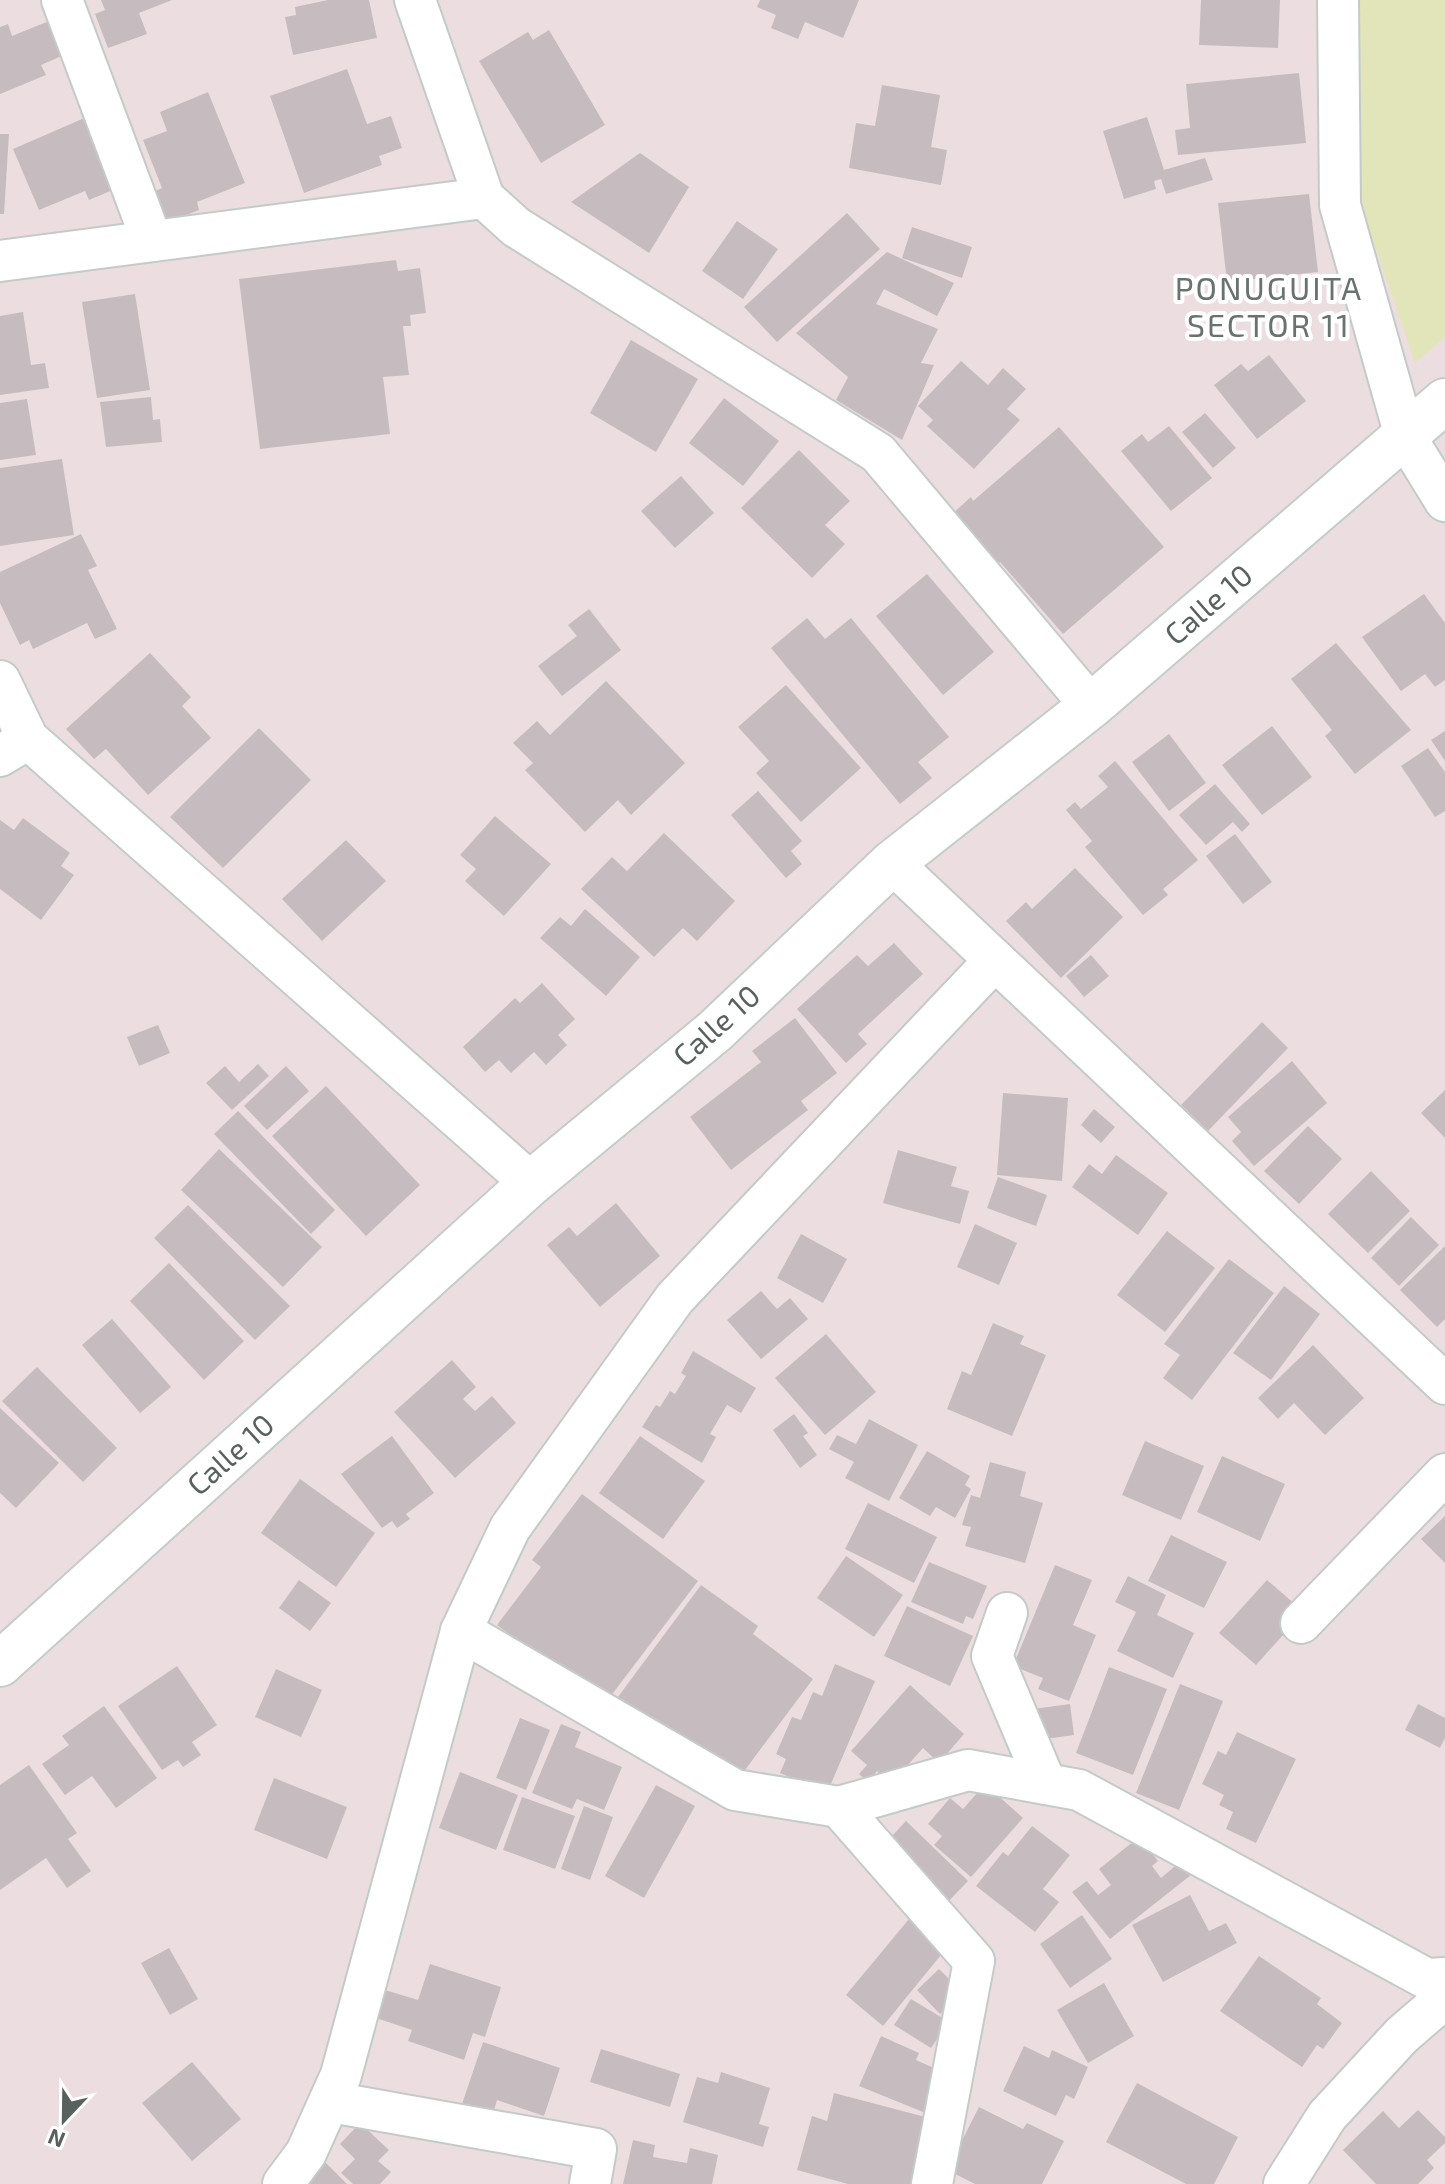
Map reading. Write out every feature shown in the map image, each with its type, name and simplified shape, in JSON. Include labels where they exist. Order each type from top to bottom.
[{"type":"main road","name":"Calle 10","points":[[0,1664],[531,1183],[715,1031],[892,863],[1091,706],[1445,401]]},
{"type":"street","points":[[62,0],[152,241]]},
{"type":"street","points":[[415,0],[484,198],[516,227],[878,453],[1091,706]]},
{"type":"street","points":[[1338,0],[1340,205],[1405,436],[1445,501]]},
{"type":"street","points":[[0,261],[484,198]]},
{"type":"street","points":[[0,681],[14,748],[531,1183]]},
{"type":"street","points":[[892,863],[1445,1384]]},
{"type":"street","points":[[283,2184],[306,2153],[341,2075],[461,1631],[510,1528],[675,1298],[995,960]]},
{"type":"street","points":[[1301,1623],[1445,1474]]},
{"type":"street","points":[[1007,1613],[992,1656],[1046,1784]]},
{"type":"street","points":[[461,1631],[735,1790],[839,1807],[968,1770],[1079,1790],[1427,1979],[1445,1978]]},
{"type":"street","points":[[839,1807],[974,1961],[932,2184]]},
{"type":"street","points":[[1284,2184],[1327,2116],[1402,2035],[1445,1998]]},
{"type":"street","points":[[331,2102],[596,2149],[590,2184]]},
{"type":"green space","points":[[1355,0],[1445,0],[1445,337],[1415,363],[1351,176]]},
{"type":"building","points":[[101,0],[172,0],[139,13],[147,34],[108,48],[95,14],[105,10]]},
{"type":"building","points":[[328,0],[369,0],[377,38],[293,55],[285,17],[296,15],[295,7]]},
{"type":"building","points":[[760,0],[859,0],[843,38],[805,22],[798,39],[771,28],[776,15],[757,7]]},
{"type":"building","points":[[1201,0],[1280,0],[1278,48],[1199,45]]},
{"type":"building","points":[[49,21],[64,55],[41,65],[46,75],[0,94],[0,27],[8,24],[12,36]]},
{"type":"building","points":[[549,30],[605,125],[541,163],[479,61],[528,32],[533,40]]},
{"type":"building","points":[[347,69],[367,124],[391,116],[402,148],[379,156],[382,165],[304,193],[270,96]]},
{"type":"building","points":[[1299,73],[1306,143],[1178,155],[1175,130],[1190,128],[1186,84]]},
{"type":"building","points":[[882,85],[940,95],[931,147],[947,150],[941,185],[849,168],[856,123],[875,126]]},
{"type":"building","points":[[208,92],[245,183],[197,202],[199,210],[164,224],[151,193],[162,188],[143,140],[167,131],[160,112]]},
{"type":"building","points":[[89,116],[120,187],[89,200],[85,191],[39,210],[13,149]]},
{"type":"building","points":[[1147,117],[1164,170],[1205,158],[1213,180],[1166,194],[1161,179],[1154,181],[1156,189],[1124,199],[1103,131]]},
{"type":"building","points":[[0,134],[9,134],[4,214],[0,214]]},
{"type":"building","points":[[640,153],[689,187],[649,253],[571,202]]},
{"type":"building","points":[[1309,194],[1318,272],[1227,282],[1218,203]]},
{"type":"building","points":[[847,213],[880,249],[777,342],[744,307]]},
{"type":"building","points":[[737,221],[778,249],[743,299],[702,271]]},
{"type":"building","points":[[912,227],[972,247],[962,278],[902,258]]},
{"type":"building","points":[[887,252],[954,283],[937,316],[884,289],[876,304],[938,329],[921,363],[934,365],[902,440],[836,400],[848,377],[796,333]]},
{"type":"building","points":[[396,260],[398,271],[420,268],[426,313],[410,315],[411,326],[403,326],[409,375],[383,377],[390,434],[260,449],[239,279]]},
{"type":"building","points":[[135,294],[150,390],[97,398],[82,302]]},
{"type":"building","points":[[23,312],[31,365],[45,363],[49,388],[0,395],[0,316]]},
{"type":"building","points":[[631,340],[698,379],[656,452],[590,413]]},
{"type":"building","points":[[1269,355],[1306,401],[1257,439],[1214,385],[1241,364],[1248,371]]},
{"type":"building","points":[[961,361],[988,385],[1003,368],[1026,389],[1007,409],[1020,420],[974,469],[927,426],[933,420],[918,406]]},
{"type":"building","points":[[151,397],[153,420],[160,419],[162,442],[106,447],[100,402]]},
{"type":"building","points":[[724,398],[779,441],[743,486],[689,443]]},
{"type":"building","points":[[27,399],[36,455],[0,460],[0,403]]},
{"type":"building","points":[[1205,413],[1236,448],[1213,468],[1182,432]]},
{"type":"building","points":[[1169,426],[1212,478],[1171,511],[1121,451],[1142,434],[1148,442]]},
{"type":"building","points":[[1059,427],[1164,547],[1063,634],[1000,562],[996,565],[952,514],[971,497],[973,501]]},
{"type":"building","points":[[799,450],[850,501],[825,525],[845,544],[812,578],[741,508]]},
{"type":"building","points":[[62,459],[74,535],[0,546],[0,468]]},
{"type":"building","points":[[681,476],[714,513],[675,548],[641,511]]},
{"type":"building","points":[[81,534],[97,566],[88,570],[117,629],[95,639],[87,623],[33,649],[29,640],[20,645],[0,603],[0,572]]},
{"type":"building","points":[[927,574],[994,652],[943,695],[876,616]]},
{"type":"building","points":[[1424,594],[1445,623],[1445,680],[1435,687],[1425,674],[1401,691],[1362,637]]},
{"type":"building","points":[[589,609],[621,650],[562,696],[538,666],[577,636],[568,625]]},
{"type":"building","points":[[807,618],[825,639],[851,618],[949,737],[918,762],[932,778],[900,804],[771,648]]},
{"type":"building","points":[[1336,643],[1411,730],[1355,774],[1325,736],[1332,730],[1291,679]]},
{"type":"building","points":[[150,653],[191,697],[182,706],[211,738],[148,795],[106,749],[94,759],[66,729]]},
{"type":"building","points":[[606,681],[685,763],[631,815],[618,800],[585,832],[525,770],[533,763],[513,743],[537,721],[550,735]]},
{"type":"building","points":[[786,685],[861,768],[801,822],[756,773],[769,761],[738,727]]},
{"type":"building","points":[[1272,726],[1312,777],[1262,815],[1222,765]]},
{"type":"building","points":[[259,728],[311,780],[223,868],[170,817]]},
{"type":"building","points":[[1445,731],[1445,761],[1431,740]]},
{"type":"building","points":[[1169,734],[1206,783],[1169,811],[1132,762]]},
{"type":"building","points":[[1428,748],[1445,772],[1445,811],[1435,817],[1401,766]]},
{"type":"building","points":[[1115,761],[1198,860],[1163,889],[1168,895],[1143,915],[1085,847],[1092,841],[1066,810],[1075,802],[1081,809],[1108,787],[1098,776]]},
{"type":"building","points":[[1215,784],[1250,824],[1242,832],[1233,822],[1206,845],[1179,815]]},
{"type":"building","points":[[758,791],[802,841],[791,851],[802,864],[786,878],[731,815]]},
{"type":"building","points":[[495,816],[551,864],[504,916],[465,881],[476,869],[460,855]]},
{"type":"building","points":[[23,818],[70,853],[61,866],[74,875],[41,920],[0,889],[0,820],[14,830]]},
{"type":"building","points":[[664,833],[735,901],[697,941],[683,928],[654,957],[581,889],[612,857],[627,871]]},
{"type":"building","points":[[1235,834],[1272,882],[1243,904],[1206,856]]},
{"type":"building","points":[[346,840],[386,881],[322,941],[282,899]]},
{"type":"building","points":[[1075,868],[1123,917],[1061,978],[1006,921],[1026,902],[1032,909]]},
{"type":"building","points":[[585,909],[640,957],[606,996],[540,938],[560,917],[571,926]]},
{"type":"building","points":[[894,943],[923,974],[858,1034],[867,1044],[846,1063],[797,1009],[857,955],[868,966]]},
{"type":"building","points":[[1091,955],[1109,976],[1084,997],[1066,976]]},
{"type":"building","points":[[542,983],[575,1019],[558,1035],[567,1045],[546,1065],[534,1052],[511,1073],[499,1060],[485,1072],[463,1047],[515,998],[520,1003]]},
{"type":"building","points":[[795,1018],[837,1073],[801,1101],[808,1110],[731,1170],[690,1117],[761,1062],[752,1051]]},
{"type":"building","points":[[1262,1022],[1288,1048],[1208,1131],[1181,1105]]},
{"type":"building","points":[[158,1025],[170,1053],[139,1066],[127,1037]]},
{"type":"building","points":[[1292,1061],[1327,1103],[1254,1166],[1232,1141],[1241,1132],[1228,1117]]},
{"type":"building","points":[[258,1064],[269,1076],[232,1110],[206,1083],[225,1066],[239,1082]]},
{"type":"building","points":[[286,1066],[309,1091],[267,1130],[244,1106]]},
{"type":"building","points":[[326,1086],[420,1185],[366,1236],[272,1136]]},
{"type":"building","points":[[1445,1090],[1445,1138],[1421,1113]]},
{"type":"building","points":[[1003,1093],[1068,1098],[1062,1181],[997,1175]]},
{"type":"building","points":[[1094,1109],[1115,1127],[1101,1143],[1081,1125]]},
{"type":"building","points":[[238,1111],[335,1210],[311,1234],[214,1134]]},
{"type":"building","points":[[1308,1126],[1342,1159],[1299,1204],[1264,1171]]},
{"type":"building","points":[[219,1149],[322,1247],[283,1287],[181,1190]]},
{"type":"building","points":[[898,1150],[957,1167],[951,1186],[969,1191],[960,1224],[883,1203]]},
{"type":"building","points":[[1116,1155],[1168,1193],[1138,1235],[1072,1187],[1089,1164],[1102,1174]]},
{"type":"building","points":[[1371,1171],[1410,1211],[1368,1253],[1328,1214]]},
{"type":"building","points":[[998,1177],[1047,1195],[1036,1226],[987,1208]]},
{"type":"building","points":[[616,1203],[660,1256],[600,1307],[547,1245],[569,1227],[577,1236]]},
{"type":"building","points":[[188,1205],[290,1306],[255,1340],[154,1238]]},
{"type":"building","points":[[1411,1217],[1439,1245],[1399,1286],[1371,1258]]},
{"type":"building","points":[[975,1224],[1017,1243],[999,1285],[957,1267]]},
{"type":"building","points":[[1167,1231],[1215,1268],[1165,1332],[1117,1295]]},
{"type":"building","points":[[801,1234],[847,1259],[823,1303],[777,1278]]},
{"type":"building","points":[[1445,1246],[1445,1319],[1437,1327],[1400,1290]]},
{"type":"building","points":[[1229,1259],[1274,1293],[1192,1400],[1163,1378],[1180,1355],[1164,1344]]},
{"type":"building","points":[[169,1263],[244,1341],[204,1380],[130,1301]]},
{"type":"building","points":[[1284,1286],[1320,1314],[1271,1380],[1233,1353]]},
{"type":"building","points":[[761,1291],[777,1309],[790,1298],[808,1319],[761,1359],[727,1320]]},
{"type":"building","points":[[112,1319],[171,1387],[140,1413],[82,1345]]},
{"type":"building","points":[[993,1323],[1024,1336],[1020,1344],[1046,1355],[1012,1436],[947,1409],[962,1371],[971,1375]]},
{"type":"building","points":[[826,1334],[876,1392],[825,1435],[775,1378]]},
{"type":"building","points":[[1313,1345],[1364,1398],[1325,1435],[1294,1403],[1278,1419],[1258,1398]]},
{"type":"building","points":[[693,1351],[756,1388],[741,1413],[727,1405],[710,1434],[716,1437],[702,1463],[642,1427],[656,1405],[660,1407],[670,1391],[675,1394],[686,1376],[681,1373]]},
{"type":"building","points":[[452,1360],[476,1387],[463,1399],[475,1411],[492,1396],[516,1423],[455,1478],[394,1412]]},
{"type":"building","points":[[37,1367],[117,1448],[83,1482],[2,1401]]},
{"type":"building","points":[[0,1408],[59,1463],[16,1508],[0,1493]]},
{"type":"building","points":[[794,1414],[808,1433],[803,1436],[817,1455],[800,1468],[773,1430]]},
{"type":"building","points":[[869,1419],[918,1445],[889,1501],[845,1478],[854,1462],[829,1449],[837,1435],[856,1444]]},
{"type":"building","points":[[392,1436],[434,1493],[406,1514],[410,1519],[397,1528],[392,1521],[382,1528],[341,1474]]},
{"type":"building","points":[[640,1436],[705,1481],[663,1539],[599,1493]]},
{"type":"building","points":[[1145,1441],[1204,1466],[1181,1520],[1122,1495]]},
{"type":"building","points":[[927,1451],[970,1476],[965,1485],[971,1489],[955,1518],[936,1507],[930,1516],[899,1498]]},
{"type":"building","points":[[1222,1456],[1285,1484],[1260,1541],[1197,1512]]},
{"type":"building","points":[[990,1462],[1026,1472],[1020,1496],[1043,1503],[1025,1563],[965,1546],[971,1527],[962,1525],[971,1495],[980,1498]]},
{"type":"building","points":[[300,1479],[375,1533],[336,1587],[261,1533]]},
{"type":"building","points":[[582,1494],[698,1581],[604,1705],[497,1625],[541,1567],[532,1560]]},
{"type":"building","points":[[868,1503],[937,1537],[914,1583],[845,1549]]},
{"type":"building","points":[[1445,1516],[1445,1563],[1421,1539]]},
{"type":"building","points":[[1171,1535],[1227,1562],[1204,1608],[1148,1581]]},
{"type":"building","points":[[846,1556],[903,1595],[874,1637],[817,1598]]},
{"type":"building","points":[[929,1562],[987,1586],[973,1619],[966,1616],[963,1624],[911,1602]]},
{"type":"building","points":[[1055,1565],[1092,1580],[1073,1625],[1096,1635],[1069,1701],[1038,1689],[1043,1678],[1013,1666]]},
{"type":"building","points":[[1128,1576],[1166,1595],[1157,1615],[1194,1633],[1173,1678],[1117,1651],[1136,1612],[1115,1602]]},
{"type":"building","points":[[299,1580],[331,1603],[310,1631],[279,1608]]},
{"type":"building","points":[[1267,1580],[1304,1612],[1256,1665],[1219,1633]]},
{"type":"building","points":[[701,1585],[758,1626],[753,1634],[813,1679],[739,1778],[612,1705]]},
{"type":"building","points":[[907,1606],[973,1636],[950,1686],[884,1656]]},
{"type":"building","points":[[835,1664],[875,1681],[827,1793],[780,1773],[786,1759],[776,1754],[792,1717],[801,1720],[813,1692],[822,1696]]},
{"type":"building","points":[[177,1666],[217,1725],[192,1742],[201,1755],[183,1767],[178,1760],[162,1770],[118,1706]]},
{"type":"building","points":[[1109,1667],[1167,1689],[1133,1775],[1076,1753]]},
{"type":"building","points":[[276,1669],[322,1690],[301,1737],[255,1717]]},
{"type":"building","points":[[1180,1684],[1223,1701],[1179,1810],[1136,1793]]},
{"type":"building","points":[[910,1685],[964,1734],[939,1763],[923,1748],[891,1784],[877,1771],[868,1782],[859,1774],[867,1765],[851,1751]]},
{"type":"building","points":[[1070,1704],[1074,1735],[1038,1740],[1033,1709]]},
{"type":"building","points":[[1418,1704],[1445,1718],[1445,1738],[1440,1748],[1405,1730]]},
{"type":"building","points":[[104,1706],[157,1778],[116,1808],[92,1776],[65,1795],[42,1764],[69,1745],[62,1736]]},
{"type":"building","points":[[520,1718],[550,1730],[526,1790],[496,1778]]},
{"type":"building","points":[[561,1724],[581,1732],[575,1747],[622,1767],[604,1810],[577,1799],[572,1809],[532,1793]]},
{"type":"building","points":[[1237,1732],[1296,1759],[1256,1843],[1226,1829],[1233,1812],[1219,1805],[1224,1795],[1202,1784],[1218,1751],[1226,1755]]},
{"type":"building","points":[[29,1765],[77,1833],[68,1839],[91,1871],[67,1888],[46,1858],[0,1890],[0,1785]]},
{"type":"building","points":[[460,1772],[518,1795],[496,1850],[439,1828]]},
{"type":"building","points":[[274,1778],[347,1807],[327,1859],[254,1830]]},
{"type":"building","points":[[985,1784],[1023,1818],[971,1877],[934,1845],[942,1836],[928,1824],[950,1798],[963,1809]]},
{"type":"building","points":[[656,1785],[695,1806],[644,1898],[605,1876]]},
{"type":"building","points":[[522,1797],[575,1816],[555,1869],[503,1850]]},
{"type":"building","points":[[584,1806],[613,1817],[590,1880],[561,1869]]},
{"type":"building","points":[[906,1821],[968,1881],[942,1908],[881,1848]]},
{"type":"building","points":[[1032,1826],[1070,1855],[1043,1889],[1059,1902],[1035,1932],[976,1886],[1003,1852],[1008,1856]]},
{"type":"building","points":[[1139,1837],[1158,1861],[1152,1866],[1161,1878],[1180,1862],[1191,1875],[1110,1939],[1072,1892],[1087,1881],[1098,1895],[1111,1885],[1099,1869]]},
{"type":"building","points":[[1190,1895],[1209,1931],[1226,1923],[1237,1943],[1163,1982],[1132,1925]]},
{"type":"building","points":[[1082,1915],[1112,1959],[1070,1988],[1040,1944]]},
{"type":"building","points":[[909,1919],[945,1950],[883,2026],[846,1995]]},
{"type":"building","points":[[169,1948],[198,1999],[170,2015],[141,1963]]},
{"type":"building","points":[[1259,1956],[1321,1998],[1317,2004],[1342,2023],[1323,2049],[1317,2045],[1302,2067],[1220,2011]]},
{"type":"building","points":[[430,1964],[501,1987],[485,2037],[473,2033],[464,2060],[408,2041],[412,2030],[376,2018],[385,1990],[418,2000]]},
{"type":"building","points":[[939,1969],[962,1992],[940,2014],[917,1990]]},
{"type":"building","points":[[1104,1983],[1134,2036],[1088,2063],[1057,2010]]},
{"type":"building","points":[[911,1999],[949,2022],[931,2048],[894,2025]]},
{"type":"building","points":[[881,2036],[919,2053],[916,2060],[945,2073],[928,2114],[859,2086]]},
{"type":"building","points":[[483,2042],[560,2068],[544,2116],[497,2100],[492,2117],[461,2107]]},
{"type":"building","points":[[1024,2046],[1049,2058],[1052,2050],[1088,2067],[1074,2099],[1066,2095],[1056,2116],[1003,2091]]},
{"type":"building","points":[[601,2049],[680,2074],[670,2107],[590,2082]]},
{"type":"building","points":[[192,2062],[241,2119],[192,2161],[142,2103]]},
{"type":"building","points":[[721,2072],[770,2088],[759,2124],[769,2127],[763,2147],[683,2122],[697,2077],[718,2083]]},
{"type":"building","points":[[1137,2083],[1238,2137],[1214,2184],[1186,2184],[1106,2142]]},
{"type":"building","points":[[834,2093],[933,2119],[916,2184],[848,2184],[797,2170],[812,2116],[827,2121]]},
{"type":"building","points":[[979,2107],[1023,2129],[1027,2123],[1064,2141],[1042,2184],[975,2184],[947,2170]]},
{"type":"building","points":[[1418,2110],[1445,2137],[1445,2143],[1427,2160],[1434,2168],[1418,2184],[1376,2184],[1343,2150],[1383,2111],[1399,2128]]},
{"type":"building","points":[[360,2123],[389,2150],[378,2161],[391,2172],[380,2184],[353,2184],[341,2173],[355,2159],[340,2144]]},
{"type":"building","points":[[633,2140],[655,2145],[653,2157],[687,2163],[690,2148],[718,2155],[712,2184],[623,2184]]},
{"type":"building","points":[[325,2162],[347,2184],[302,2184]]},
{"type":"district","name":"PONUGUITA SECTOR 11","points":[[1269,308]]}]
